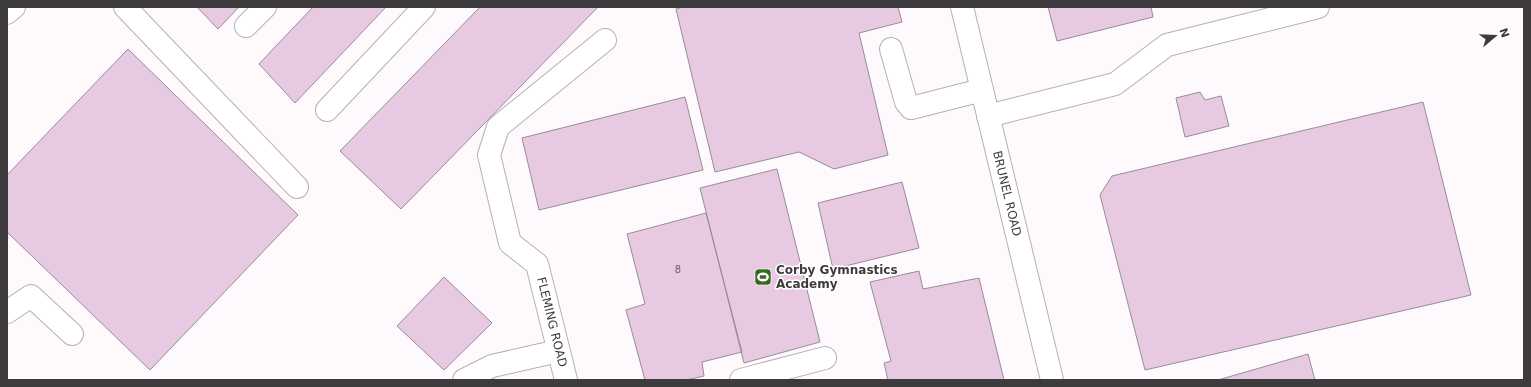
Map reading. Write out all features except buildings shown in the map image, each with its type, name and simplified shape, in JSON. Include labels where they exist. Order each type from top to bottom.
[{"type":"street","points":[[7,13],[14,7]]},
{"type":"street","points":[[125,7],[297,187]]},
{"type":"street","points":[[246,26],[265,7]]},
{"type":"street","points":[[328,110],[424,7]]},
{"type":"street","name":"BRUNEL ROAD","points":[[962,7],[1052,380]]},
{"type":"street","points":[[988,116],[1115,84],[1167,45],[1318,7]]},
{"type":"street","name":"FLEMING ROAD","points":[[566,380],[538,264],[510,243],[489,154],[498,127],[605,40]]},
{"type":"street","points":[[891,49],[906,102],[911,108],[982,90]]},
{"type":"street","points":[[7,312],[31,296],[72,334]]},
{"type":"street","points":[[464,380],[492,366],[558,351]]},
{"type":"street","points":[[741,380],[825,358]]},
{"type":"place","name":"Corby Gymnastics Academy","points":[[763,277]]}]
